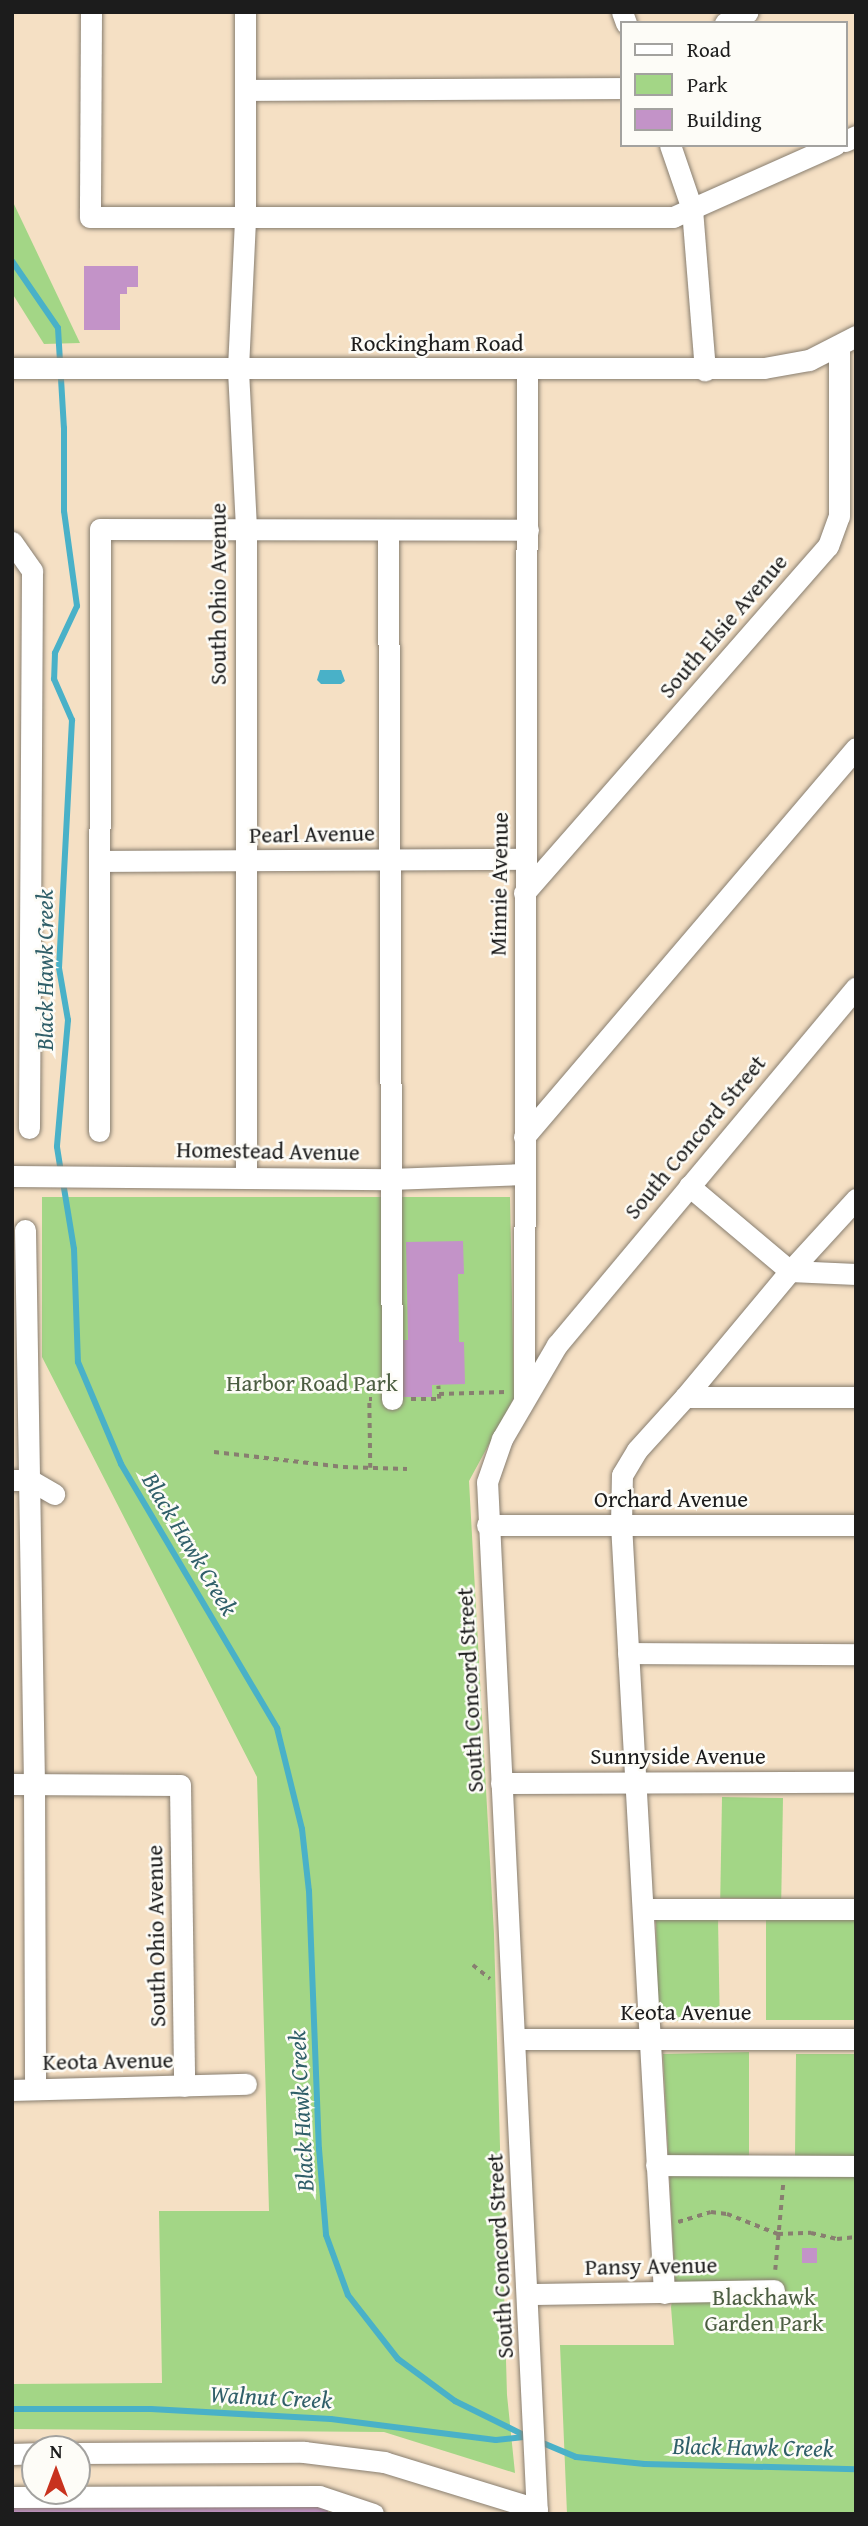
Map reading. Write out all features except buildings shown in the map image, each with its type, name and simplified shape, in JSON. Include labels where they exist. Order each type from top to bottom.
[{"type":"street","points":[[91,12],[90,217],[245,220],[673,217],[831,147]]},
{"type":"street","name":"South Ohio Avenue","points":[[245,12],[245,220],[238,370],[246,530],[246,1177]]},
{"type":"street","points":[[729,21],[748,12]]},
{"type":"street","points":[[245,90],[620,88]]},
{"type":"street","points":[[671,147],[692,209],[705,370]]},
{"type":"street","name":"Rockingham Road","points":[[12,368],[705,370],[789,366],[847,341]]},
{"type":"street","name":"South Elsie Avenue","points":[[524,892],[828,546],[848,515],[847,341]]},
{"type":"street","name":"Minnie Avenue","points":[[516,1396],[524,1174],[527,369]]},
{"type":"street","points":[[99,1131],[100,529],[528,530]]},
{"type":"street","points":[[388,531],[392,1399]]},
{"type":"street","points":[[12,542],[32,571],[22,866],[29,1128]]},
{"type":"street","points":[[524,1138],[856,748]]},
{"type":"street","name":"Pearl Avenue","points":[[101,861],[525,859]]},
{"type":"street","name":"South Concord Street","points":[[537,2512],[529,2294],[487,1525],[486,1495],[492,1463],[516,1396],[856,988]]},
{"type":"street","name":"Homestead Avenue","points":[[12,1176],[390,1179],[524,1174]]},
{"type":"street","points":[[689,1186],[790,1271],[856,1273]]},
{"type":"street","points":[[664,2293],[621,1525],[622,1475],[637,1450],[790,1271],[856,1199]]},
{"type":"street","points":[[25,1230],[21,1480],[23,1784],[35,2090]]},
{"type":"street","points":[[685,1396],[856,1397]]},
{"type":"street","points":[[21,1480],[54,1494]]},
{"type":"street","name":"Orchard Avenue","points":[[487,1525],[856,1525]]},
{"type":"street","points":[[628,1653],[856,1654]]},
{"type":"street","name":"Sunnyside Avenue","points":[[501,1783],[856,1782]]},
{"type":"street","name":"South Ohio Avenue","points":[[23,1784],[180,1785],[184,2086]]},
{"type":"street","points":[[644,1909],[856,1909]]},
{"type":"street","name":"Keota Avenue","points":[[516,2039],[856,2039]]},
{"type":"street","name":"Keota Avenue","points":[[12,2090],[246,2084]]},
{"type":"street","points":[[656,2165],[856,2166]]},
{"type":"street","name":"Pansy Avenue","points":[[529,2294],[774,2290]]},
{"type":"street","points":[[91,2453],[304,2452],[384,2462],[537,2512]]},
{"type":"street","points":[[12,2497],[319,2496],[373,2514]]},
{"type":"path","points":[[439,1394],[516,1396]]},
{"type":"path","points":[[214,1452],[343,1467],[407,1469]]},
{"type":"path","points":[[774,2290],[785,2166]]},
{"type":"path","points":[[659,2228],[711,2212],[727,2214],[778,2234],[811,2233],[837,2239],[856,2237]]},
{"type":"green space","points":[[12,200],[80,343],[44,344],[12,293]]},
{"type":"green space","name":"Harbor Road Park","points":[[42,1197],[510,1197],[514,1398],[469,1481],[494,1934],[507,2395],[515,2473],[384,2432],[12,2429],[12,2384],[162,2383],[159,2211],[269,2211],[257,1777],[42,1357]]},
{"type":"green space","points":[[722,1797],[783,1798],[781,1899],[720,1898]]},
{"type":"green space","points":[[718,1918],[720,2020],[658,2021],[656,1919]]},
{"type":"green space","points":[[766,1918],[856,1918],[856,2020],[766,2020]]},
{"type":"green space","name":"Blackhawk Garden Park","points":[[749,2052],[749,2157],[795,2156],[796,2054],[856,2054],[856,2514],[567,2514],[560,2345],[674,2345],[671,2307],[675,2280],[663,2054]]},
{"type":"water","points":[[320,670],[341,670],[345,681],[341,684],[321,684],[317,680]]},
{"type":"waterway","name":"Black Hawk Creek","points":[[12,261],[58,328],[64,428],[64,511],[77,606],[55,653],[54,679],[72,720],[59,968],[68,1020],[57,1147],[61,1171]]},
{"type":"waterway","name":"Black Hawk Creek","points":[[63,1182],[74,1249],[78,1362],[121,1464],[277,1728],[302,1829],[309,1891],[319,2149],[326,2235],[348,2295],[398,2359],[455,2401],[528,2437]]},
{"type":"waterway","name":"Walnut Creek","points":[[12,2409],[151,2409],[331,2419],[496,2440],[524,2437]]},
{"type":"waterway","name":"Black Hawk Creek","points":[[538,2441],[576,2457],[645,2464],[856,2469]]}]
